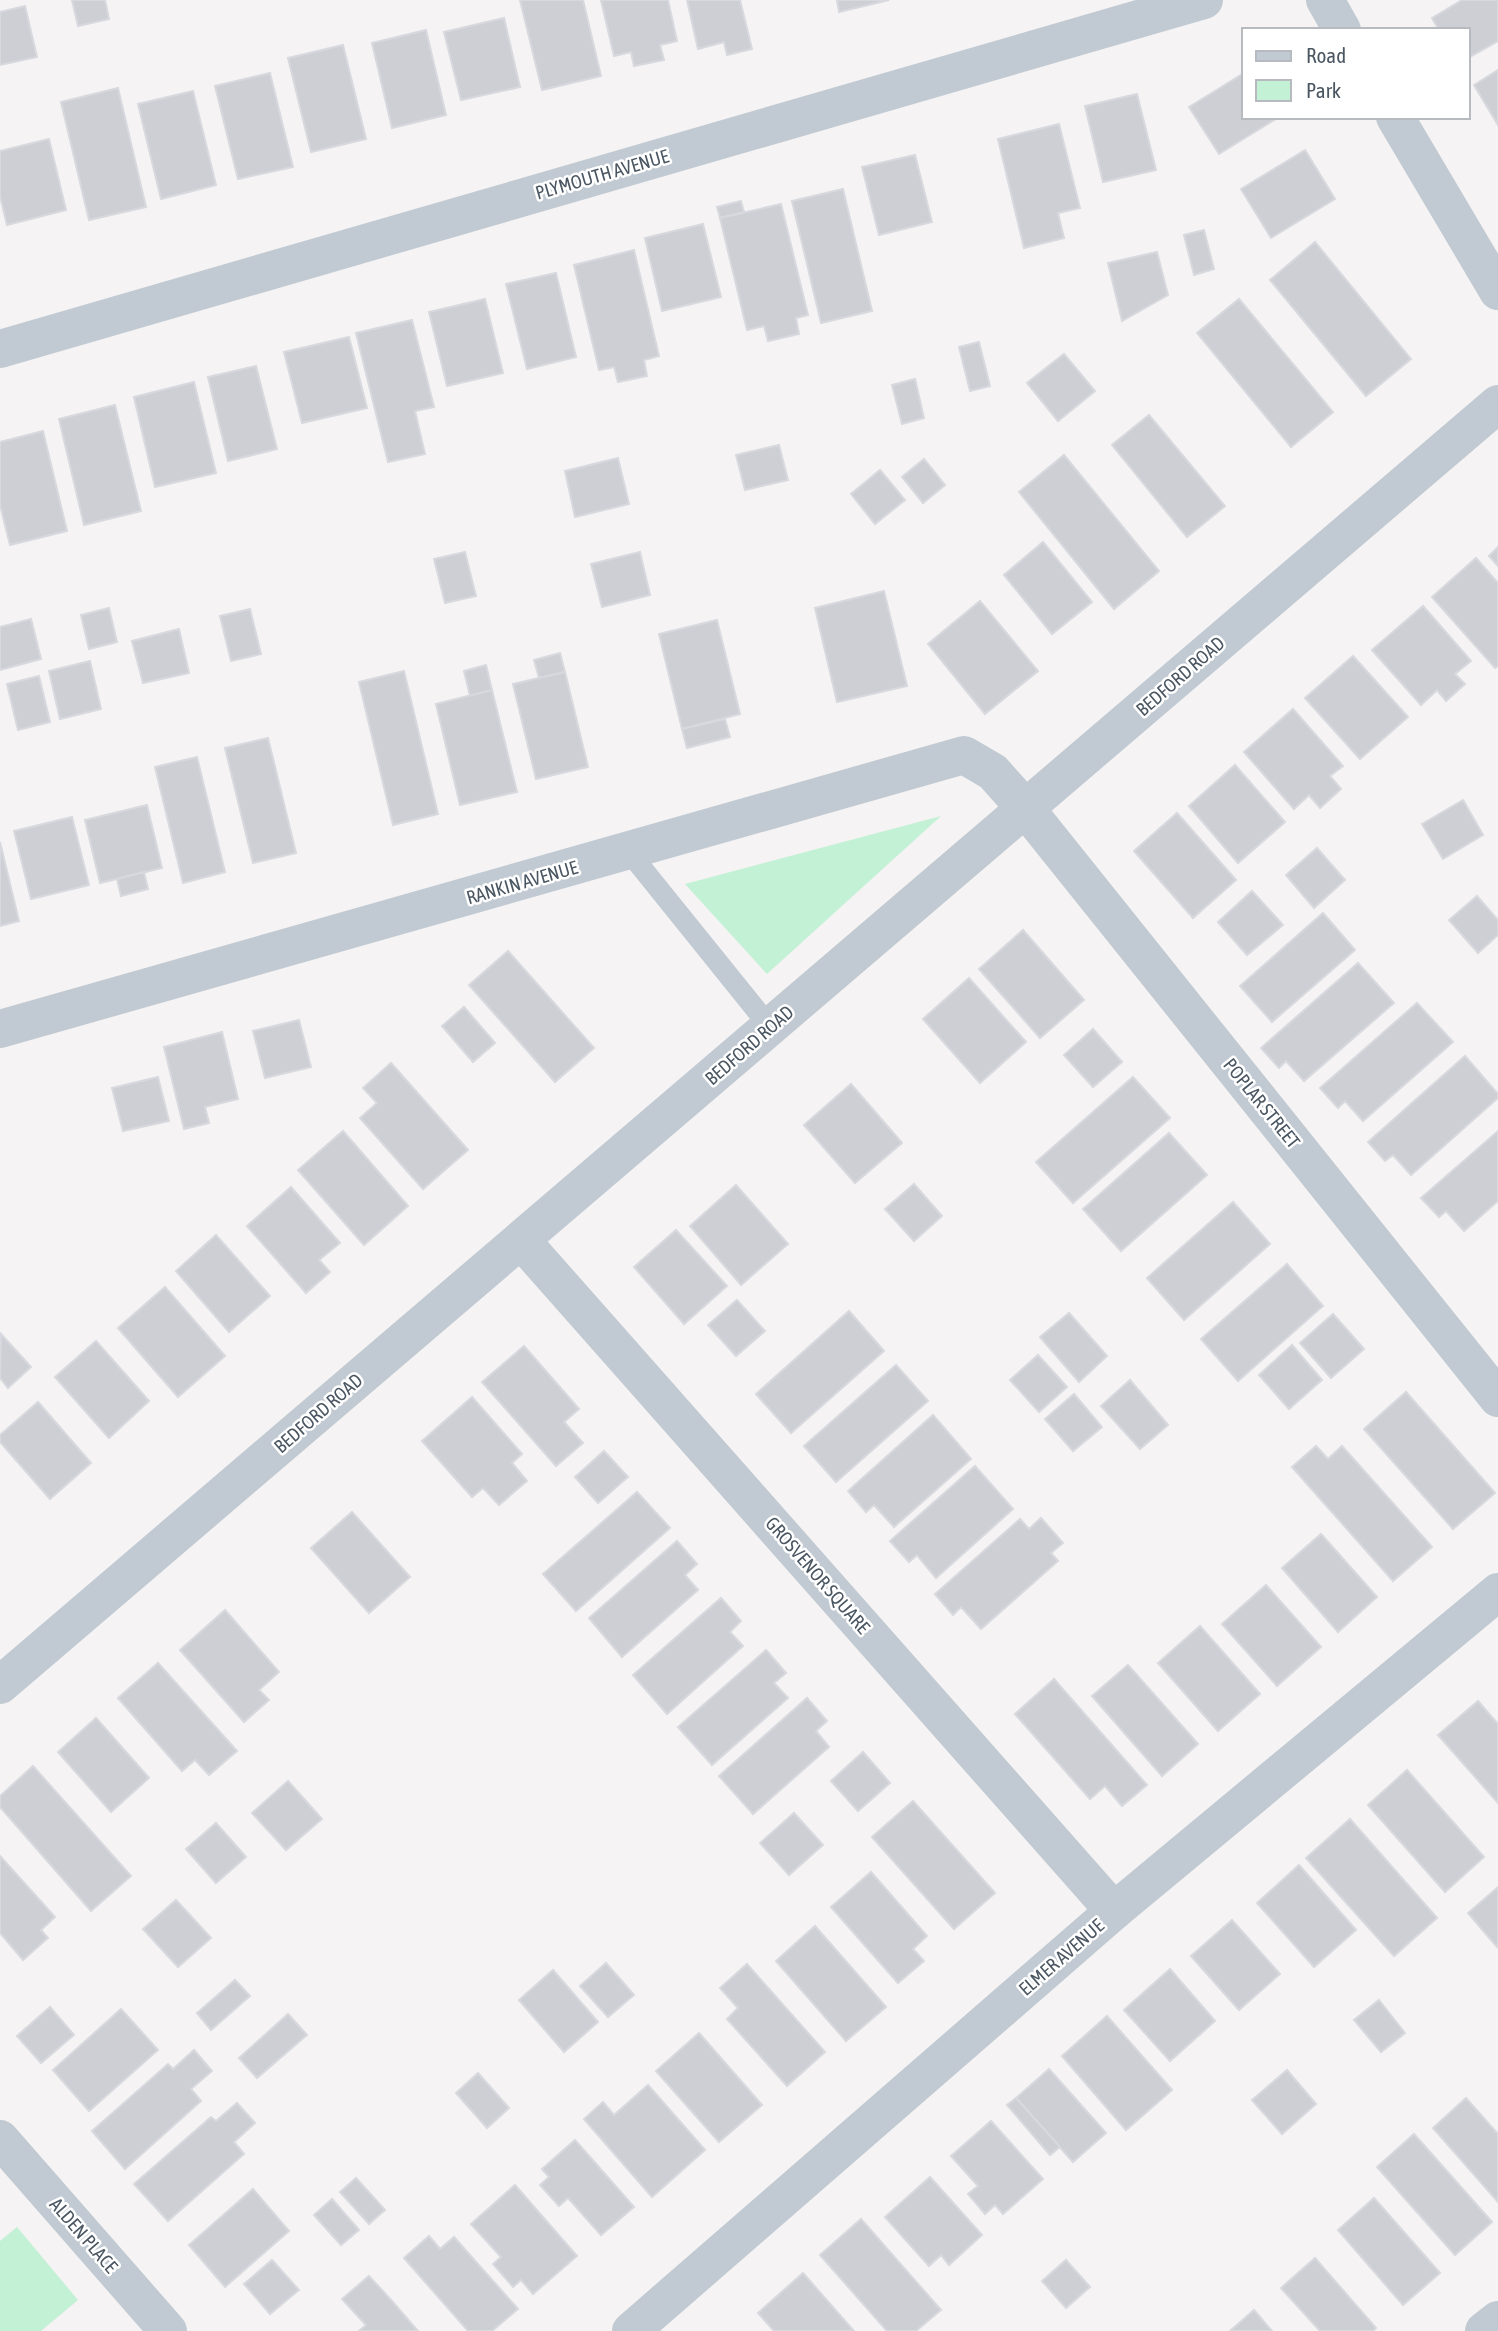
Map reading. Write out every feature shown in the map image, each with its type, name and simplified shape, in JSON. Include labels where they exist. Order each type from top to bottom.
[{"type":"street","name":"PLYMOUTH AVENUE","points":[[0,349],[1205,0]]},
{"type":"street","points":[[1325,0],[1341,28]]},
{"type":"street","points":[[1396,119],[1498,291]]},
{"type":"street","name":"BEDFORD ROAD","points":[[0,1685],[1498,404]]},
{"type":"street","name":"RANKIN AVENUE","points":[[0,1029],[964,755],[993,772],[1026,809]]},
{"type":"street","name":"POPLAR STREET","points":[[1026,809],[1498,1398]]},
{"type":"street","name":"GROSVENOR SQUARE","points":[[521,1240],[1114,1911]]},
{"type":"street","name":"ELMER AVENUE","points":[[631,2331],[1114,1911],[1498,1592]]},
{"type":"street","name":"ALDEN PLACE","points":[[0,2139],[168,2331]]},
{"type":"street","points":[[1485,2331],[1498,2320]]},
{"type":"lane","points":[[629,852],[770,1027]]},
{"type":"green space","points":[[941,816],[767,974],[685,884]]},
{"type":"green space","points":[[17,2227],[78,2300],[41,2331],[0,2331],[0,2241]]},
{"type":"building","points":[[72,0],[105,0],[109,19],[78,26]]},
{"type":"building","points":[[520,0],[583,0],[601,76],[542,90]]},
{"type":"building","points":[[601,0],[668,0],[677,41],[660,45],[664,60],[634,66],[631,52],[614,56]]},
{"type":"building","points":[[687,0],[740,0],[752,49],[727,55],[724,42],[698,49]]},
{"type":"building","points":[[837,0],[889,0],[839,12]]},
{"type":"building","points":[[1462,0],[1498,0],[1498,41],[1470,57],[1470,28],[1438,28],[1432,18]]},
{"type":"building","points":[[25,6],[37,57],[0,65],[0,12]]},
{"type":"building","points":[[504,18],[520,87],[461,100],[444,32]]},
{"type":"building","points":[[426,30],[446,115],[392,128],[372,43]]},
{"type":"building","points":[[343,45],[366,139],[311,152],[288,58]]},
{"type":"building","points":[[1498,70],[1498,125],[1474,85]]},
{"type":"building","points":[[270,73],[293,167],[238,179],[215,86]]},
{"type":"building","points":[[1242,74],[1242,119],[1276,119],[1219,154],[1189,107]]},
{"type":"building","points":[[118,88],[146,207],[89,220],[61,102]]},
{"type":"building","points":[[193,91],[216,185],[161,199],[138,104]]},
{"type":"building","points":[[1137,94],[1156,170],[1103,182],[1085,106]]},
{"type":"building","points":[[1059,124],[1080,208],[1058,213],[1064,238],[1024,248],[998,139]]},
{"type":"building","points":[[49,139],[66,210],[7,225],[0,196],[0,151]]},
{"type":"building","points":[[1305,150],[1335,199],[1271,238],[1241,189]]},
{"type":"building","points":[[915,155],[932,222],[879,235],[862,167]]},
{"type":"building","points":[[843,189],[872,311],[821,323],[792,201]]},
{"type":"building","points":[[741,201],[744,212],[720,218],[717,207]]},
{"type":"building","points":[[781,204],[808,315],[796,318],[799,334],[768,341],[764,326],[747,330],[720,218]]},
{"type":"building","points":[[703,224],[721,297],[662,311],[645,238]]},
{"type":"building","points":[[1204,230],[1214,269],[1194,275],[1184,235]]},
{"type":"building","points":[[1315,242],[1411,359],[1366,396],[1270,280]]},
{"type":"building","points":[[634,250],[659,356],[644,360],[647,376],[618,382],[614,367],[599,370],[574,265]]},
{"type":"building","points":[[1157,252],[1168,295],[1122,321],[1108,263]]},
{"type":"building","points":[[556,273],[576,357],[527,369],[506,284]]},
{"type":"building","points":[[485,299],[503,373],[447,386],[429,312]]},
{"type":"building","points":[[1239,299],[1333,412],[1291,447],[1197,333]]},
{"type":"building","points":[[412,320],[434,407],[415,411],[425,454],[388,462],[356,333]]},
{"type":"building","points":[[349,337],[367,408],[302,423],[284,352]]},
{"type":"building","points":[[979,342],[990,386],[970,391],[959,347]]},
{"type":"building","points":[[1064,354],[1095,391],[1058,421],[1027,383]]},
{"type":"building","points":[[256,366],[277,449],[228,461],[208,377]]},
{"type":"building","points":[[915,379],[924,418],[902,424],[892,385]]},
{"type":"building","points":[[194,382],[216,473],[155,487],[134,397]]},
{"type":"building","points":[[115,405],[141,511],[84,525],[59,419]]},
{"type":"building","points":[[1149,415],[1225,506],[1187,537],[1112,445]]},
{"type":"building","points":[[43,431],[67,531],[10,545],[0,505],[0,442]]},
{"type":"building","points":[[779,445],[788,480],[745,490],[736,455]]},
{"type":"building","points":[[1064,455],[1159,571],[1114,609],[1019,492]]},
{"type":"building","points":[[618,458],[629,504],[575,517],[565,471]]},
{"type":"building","points":[[924,459],[945,485],[923,503],[902,477]]},
{"type":"building","points":[[880,470],[905,500],[875,524],[851,494]]},
{"type":"building","points":[[1043,542],[1092,602],[1052,634],[1004,575]]},
{"type":"building","points":[[1498,547],[1498,566],[1489,556]]},
{"type":"building","points":[[465,552],[476,596],[445,603],[434,559]]},
{"type":"building","points":[[640,552],[650,595],[602,607],[591,564]]},
{"type":"building","points":[[1476,558],[1498,583],[1498,666],[1495,668],[1432,597]]},
{"type":"building","points":[[884,591],[907,686],[837,702],[815,608]]},
{"type":"building","points":[[980,601],[1038,671],[985,714],[928,644]]},
{"type":"building","points":[[1423,606],[1471,661],[1455,674],[1465,684],[1446,701],[1437,690],[1421,705],[1372,650]]},
{"type":"building","points":[[109,608],[117,642],[89,649],[81,615]]},
{"type":"building","points":[[250,609],[261,654],[231,661],[220,616]]},
{"type":"building","points":[[31,619],[41,659],[0,670],[0,627]]},
{"type":"building","points":[[717,620],[740,714],[682,729],[659,634]]},
{"type":"building","points":[[179,629],[189,673],[143,683],[132,641]]},
{"type":"building","points":[[560,653],[565,672],[539,678],[534,660]]},
{"type":"building","points":[[1353,656],[1408,717],[1360,759],[1305,698]]},
{"type":"building","points":[[90,661],[101,709],[60,719],[49,671]]},
{"type":"building","points":[[486,665],[492,690],[470,696],[464,671]]},
{"type":"building","points":[[404,671],[438,814],[393,825],[359,682]]},
{"type":"building","points":[[565,672],[588,767],[536,779],[513,684]]},
{"type":"building","points":[[39,676],[50,722],[18,730],[7,684]]},
{"type":"building","points":[[492,690],[517,792],[460,805],[436,704]]},
{"type":"building","points":[[1293,709],[1343,766],[1330,776],[1341,789],[1320,808],[1309,795],[1294,809],[1244,752]]},
{"type":"building","points":[[725,719],[730,737],[687,748],[682,729]]},
{"type":"building","points":[[268,738],[296,853],[253,863],[225,748]]},
{"type":"building","points":[[197,757],[225,872],[183,883],[155,767]]},
{"type":"building","points":[[1235,765],[1285,822],[1238,863],[1189,806]]},
{"type":"building","points":[[1463,800],[1483,835],[1443,859],[1422,824]]},
{"type":"building","points":[[147,805],[162,868],[100,883],[85,820]]},
{"type":"building","points":[[1177,813],[1236,880],[1193,918],[1134,851]]},
{"type":"building","points":[[72,817],[89,885],[31,899],[14,831]]},
{"type":"building","points":[[0,842],[19,921],[0,926]]},
{"type":"building","points":[[1317,848],[1345,880],[1314,908],[1286,875]]},
{"type":"building","points":[[144,872],[148,889],[121,896],[117,879]]},
{"type":"building","points":[[1252,891],[1283,925],[1247,955],[1218,922]]},
{"type":"building","points":[[1477,896],[1498,920],[1498,935],[1478,953],[1449,920]]},
{"type":"building","points":[[1323,913],[1355,950],[1272,1022],[1240,986]]},
{"type":"building","points":[[1023,930],[1084,1000],[1040,1038],[979,969]]},
{"type":"building","points":[[508,951],[594,1048],[555,1082],[469,985]]},
{"type":"building","points":[[1358,963],[1394,1003],[1304,1081],[1286,1061],[1279,1068],[1261,1048]]},
{"type":"building","points":[[969,978],[1026,1042],[980,1083],[923,1019]]},
{"type":"building","points":[[1417,1003],[1453,1042],[1363,1121],[1345,1101],[1338,1108],[1320,1088]]},
{"type":"building","points":[[464,1007],[495,1043],[473,1062],[442,1026]]},
{"type":"building","points":[[299,1020],[311,1067],[265,1078],[253,1031]]},
{"type":"building","points":[[1093,1029],[1122,1062],[1093,1087],[1064,1055]]},
{"type":"building","points":[[222,1032],[238,1099],[205,1107],[209,1123],[184,1129],[164,1047]]},
{"type":"building","points":[[1465,1056],[1498,1094],[1498,1098],[1411,1175],[1393,1155],[1385,1161],[1368,1142]]},
{"type":"building","points":[[391,1063],[468,1150],[423,1189],[360,1118],[377,1103],[363,1088]]},
{"type":"building","points":[[158,1077],[169,1121],[123,1131],[112,1088]]},
{"type":"building","points":[[1133,1077],[1170,1118],[1073,1203],[1036,1162]]},
{"type":"building","points":[[851,1084],[902,1143],[855,1183],[804,1125]]},
{"type":"building","points":[[343,1131],[408,1206],[364,1245],[298,1170]]},
{"type":"building","points":[[1498,1131],[1498,1201],[1464,1231],[1446,1211],[1439,1217],[1421,1198]]},
{"type":"building","points":[[1169,1133],[1207,1175],[1121,1251],[1083,1209]]},
{"type":"building","points":[[914,1184],[942,1216],[914,1241],[885,1209]]},
{"type":"building","points":[[736,1185],[788,1244],[741,1285],[690,1226]]},
{"type":"building","points":[[291,1187],[340,1243],[319,1260],[330,1272],[306,1293],[247,1226]]},
{"type":"building","points":[[1233,1202],[1270,1244],[1184,1320],[1147,1278]]},
{"type":"building","points":[[676,1230],[727,1286],[684,1324],[634,1267]]},
{"type":"building","points":[[216,1235],[270,1296],[229,1332],[176,1271]]},
{"type":"building","points":[[1287,1264],[1323,1306],[1238,1381],[1201,1339]]},
{"type":"building","points":[[165,1287],[225,1356],[178,1397],[118,1328]]},
{"type":"building","points":[[737,1300],[765,1331],[736,1356],[708,1325]]},
{"type":"building","points":[[849,1311],[884,1351],[791,1433],[756,1394]]},
{"type":"building","points":[[1069,1313],[1107,1356],[1079,1382],[1040,1337]]},
{"type":"building","points":[[1333,1314],[1364,1349],[1331,1378],[1300,1343]]},
{"type":"building","points":[[1,1334],[31,1367],[8,1388],[0,1378]]},
{"type":"building","points":[[96,1341],[149,1401],[109,1438],[55,1377]]},
{"type":"building","points":[[1292,1345],[1322,1380],[1289,1409],[1259,1375]]},
{"type":"building","points":[[524,1346],[579,1409],[564,1422],[583,1443],[556,1466],[482,1382]]},
{"type":"building","points":[[1038,1355],[1067,1387],[1039,1412],[1010,1380]]},
{"type":"building","points":[[896,1365],[928,1401],[836,1482],[804,1446]]},
{"type":"building","points":[[1130,1380],[1168,1425],[1140,1449],[1101,1406]]},
{"type":"building","points":[[1406,1392],[1495,1493],[1453,1529],[1364,1429]]},
{"type":"building","points":[[1074,1394],[1102,1427],[1073,1451],[1045,1419]]},
{"type":"building","points":[[472,1397],[522,1454],[512,1463],[527,1481],[499,1505],[483,1488],[472,1497],[422,1441]]},
{"type":"building","points":[[38,1402],[91,1463],[50,1499],[0,1442],[0,1435]]},
{"type":"building","points":[[933,1415],[971,1459],[894,1527],[874,1505],[866,1512],[848,1491]]},
{"type":"building","points":[[1316,1446],[1328,1459],[1342,1446],[1432,1547],[1393,1581],[1292,1467]]},
{"type":"building","points":[[604,1451],[628,1477],[598,1503],[575,1477]]},
{"type":"building","points":[[975,1466],[1013,1509],[936,1578],[917,1555],[909,1562],[890,1541]]},
{"type":"building","points":[[637,1492],[670,1528],[576,1611],[543,1574]]},
{"type":"building","points":[[352,1512],[410,1577],[369,1613],[311,1548]]},
{"type":"building","points":[[1041,1518],[1063,1543],[1051,1553],[1058,1561],[981,1629],[961,1607],[953,1615],[935,1594],[1020,1519],[1029,1529]]},
{"type":"building","points":[[1321,1534],[1377,1597],[1338,1632],[1282,1568]]},
{"type":"building","points":[[677,1541],[697,1564],[685,1575],[698,1590],[622,1657],[589,1618]]},
{"type":"building","points":[[1266,1585],[1321,1647],[1277,1686],[1222,1624]]},
{"type":"building","points":[[721,1598],[741,1621],[730,1632],[743,1646],[667,1714],[633,1675]]},
{"type":"building","points":[[225,1610],[279,1672],[259,1690],[269,1700],[244,1722],[180,1650]]},
{"type":"building","points":[[1200,1626],[1260,1694],[1218,1731],[1158,1663]]},
{"type":"building","points":[[766,1650],[786,1673],[774,1683],[788,1698],[712,1765],[678,1727]]},
{"type":"building","points":[[158,1663],[237,1751],[209,1775],[195,1760],[182,1771],[118,1698]]},
{"type":"building","points":[[1128,1665],[1198,1744],[1162,1776],[1092,1696]]},
{"type":"building","points":[[1054,1679],[1147,1785],[1122,1806],[1105,1786],[1090,1799],[1015,1714]]},
{"type":"building","points":[[807,1698],[827,1721],[816,1731],[829,1747],[753,1814],[719,1776]]},
{"type":"building","points":[[1478,1701],[1498,1724],[1498,1803],[1438,1735]]},
{"type":"building","points":[[96,1718],[149,1778],[111,1812],[58,1752]]},
{"type":"building","points":[[863,1752],[890,1783],[858,1811],[831,1781]]},
{"type":"building","points":[[33,1766],[131,1876],[91,1911],[0,1807],[0,1796]]},
{"type":"building","points":[[1407,1770],[1484,1857],[1445,1892],[1368,1805]]},
{"type":"building","points":[[288,1781],[322,1819],[286,1850],[252,1813]]},
{"type":"building","points":[[913,1801],[995,1893],[954,1929],[872,1837]]},
{"type":"building","points":[[794,1813],[823,1845],[789,1875],[760,1843]]},
{"type":"building","points":[[1350,1819],[1437,1918],[1394,1956],[1306,1858]]},
{"type":"building","points":[[216,1823],[246,1857],[216,1883],[186,1849]]},
{"type":"building","points":[[0,1856],[55,1917],[41,1930],[48,1938],[23,1960],[0,1933]]},
{"type":"building","points":[[1299,1865],[1356,1930],[1314,1967],[1257,1903]]},
{"type":"building","points":[[871,1872],[927,1936],[913,1949],[924,1961],[898,1983],[831,1907]]},
{"type":"building","points":[[1498,1887],[1498,1946],[1497,1947],[1468,1913]]},
{"type":"building","points":[[176,1900],[211,1938],[178,1967],[143,1929]]},
{"type":"building","points":[[1232,1920],[1280,1974],[1239,2010],[1191,1956]]},
{"type":"building","points":[[815,1926],[886,2007],[846,2041],[776,1961]]},
{"type":"building","points":[[606,1963],[634,1995],[608,2017],[580,1986]]},
{"type":"building","points":[[747,1964],[825,2052],[787,2086],[727,2019],[738,2008],[720,1988]]},
{"type":"building","points":[[1170,1969],[1215,2021],[1170,2061],[1124,2010]]},
{"type":"building","points":[[553,1970],[598,2022],[564,2052],[519,2000]]},
{"type":"building","points":[[235,1980],[250,1996],[211,2030],[197,2013]]},
{"type":"building","points":[[1379,2000],[1405,2033],[1381,2052],[1354,2020]]},
{"type":"building","points":[[50,2007],[74,2035],[41,2063],[17,2036]]},
{"type":"building","points":[[121,2009],[158,2050],[89,2111],[53,2070]]},
{"type":"building","points":[[288,2014],[307,2035],[257,2078],[239,2058]]},
{"type":"building","points":[[1107,2016],[1172,2090],[1126,2130],[1062,2056]]},
{"type":"building","points":[[699,2033],[762,2105],[719,2142],[656,2071]]},
{"type":"building","points":[[194,2050],[212,2071],[191,2089],[201,2101],[125,2169],[92,2131],[168,2064],[173,2069]]},
{"type":"building","points":[[1049,2069],[1106,2133],[1073,2162],[1016,2098]]},
{"type":"building","points":[[1287,2070],[1316,2104],[1282,2134],[1252,2100]]},
{"type":"building","points":[[478,2073],[509,2108],[487,2128],[456,2093]]},
{"type":"building","points":[[648,2085],[705,2150],[652,2197],[584,2119],[603,2102],[614,2115]]},
{"type":"building","points":[[1016,2098],[1060,2147],[1050,2155],[1007,2105]]},
{"type":"building","points":[[1466,2098],[1498,2134],[1498,2202],[1433,2128]]},
{"type":"building","points":[[237,2103],[255,2123],[234,2142],[244,2154],[168,2221],[134,2184],[211,2117],[216,2121]]},
{"type":"building","points":[[991,2121],[1043,2179],[1003,2214],[995,2205],[985,2214],[968,2194],[978,2186],[951,2156]]},
{"type":"building","points":[[1414,2134],[1492,2222],[1455,2255],[1377,2167]]},
{"type":"building","points":[[575,2140],[634,2207],[601,2235],[568,2198],[559,2206],[540,2185],[549,2177],[542,2169]]},
{"type":"building","points":[[930,2177],[982,2235],[949,2265],[941,2255],[929,2266],[885,2217]]},
{"type":"building","points":[[356,2178],[385,2210],[369,2224],[340,2192]]},
{"type":"building","points":[[515,2185],[577,2256],[533,2294],[521,2280],[513,2287],[493,2264],[501,2257],[471,2224]]},
{"type":"building","points":[[253,2189],[289,2231],[225,2287],[189,2245]]},
{"type":"building","points":[[1374,2198],[1440,2273],[1403,2305],[1338,2230]]},
{"type":"building","points":[[332,2199],[359,2230],[341,2245],[314,2215]]},
{"type":"building","points":[[861,2219],[941,2310],[916,2331],[887,2331],[820,2255]]},
{"type":"building","points":[[429,2236],[440,2249],[454,2237],[518,2309],[492,2331],[468,2331],[404,2258]]},
{"type":"building","points":[[1315,2258],[1376,2328],[1373,2331],[1320,2331],[1281,2288]]},
{"type":"building","points":[[272,2260],[299,2290],[270,2314],[244,2284]]},
{"type":"building","points":[[1066,2260],[1090,2287],[1066,2308],[1042,2281]]},
{"type":"building","points":[[803,2273],[854,2331],[774,2331],[758,2313]]},
{"type":"building","points":[[369,2276],[418,2331],[359,2331],[366,2325],[342,2299]]},
{"type":"building","points":[[1254,2310],[1272,2331],[1230,2331]]}]
